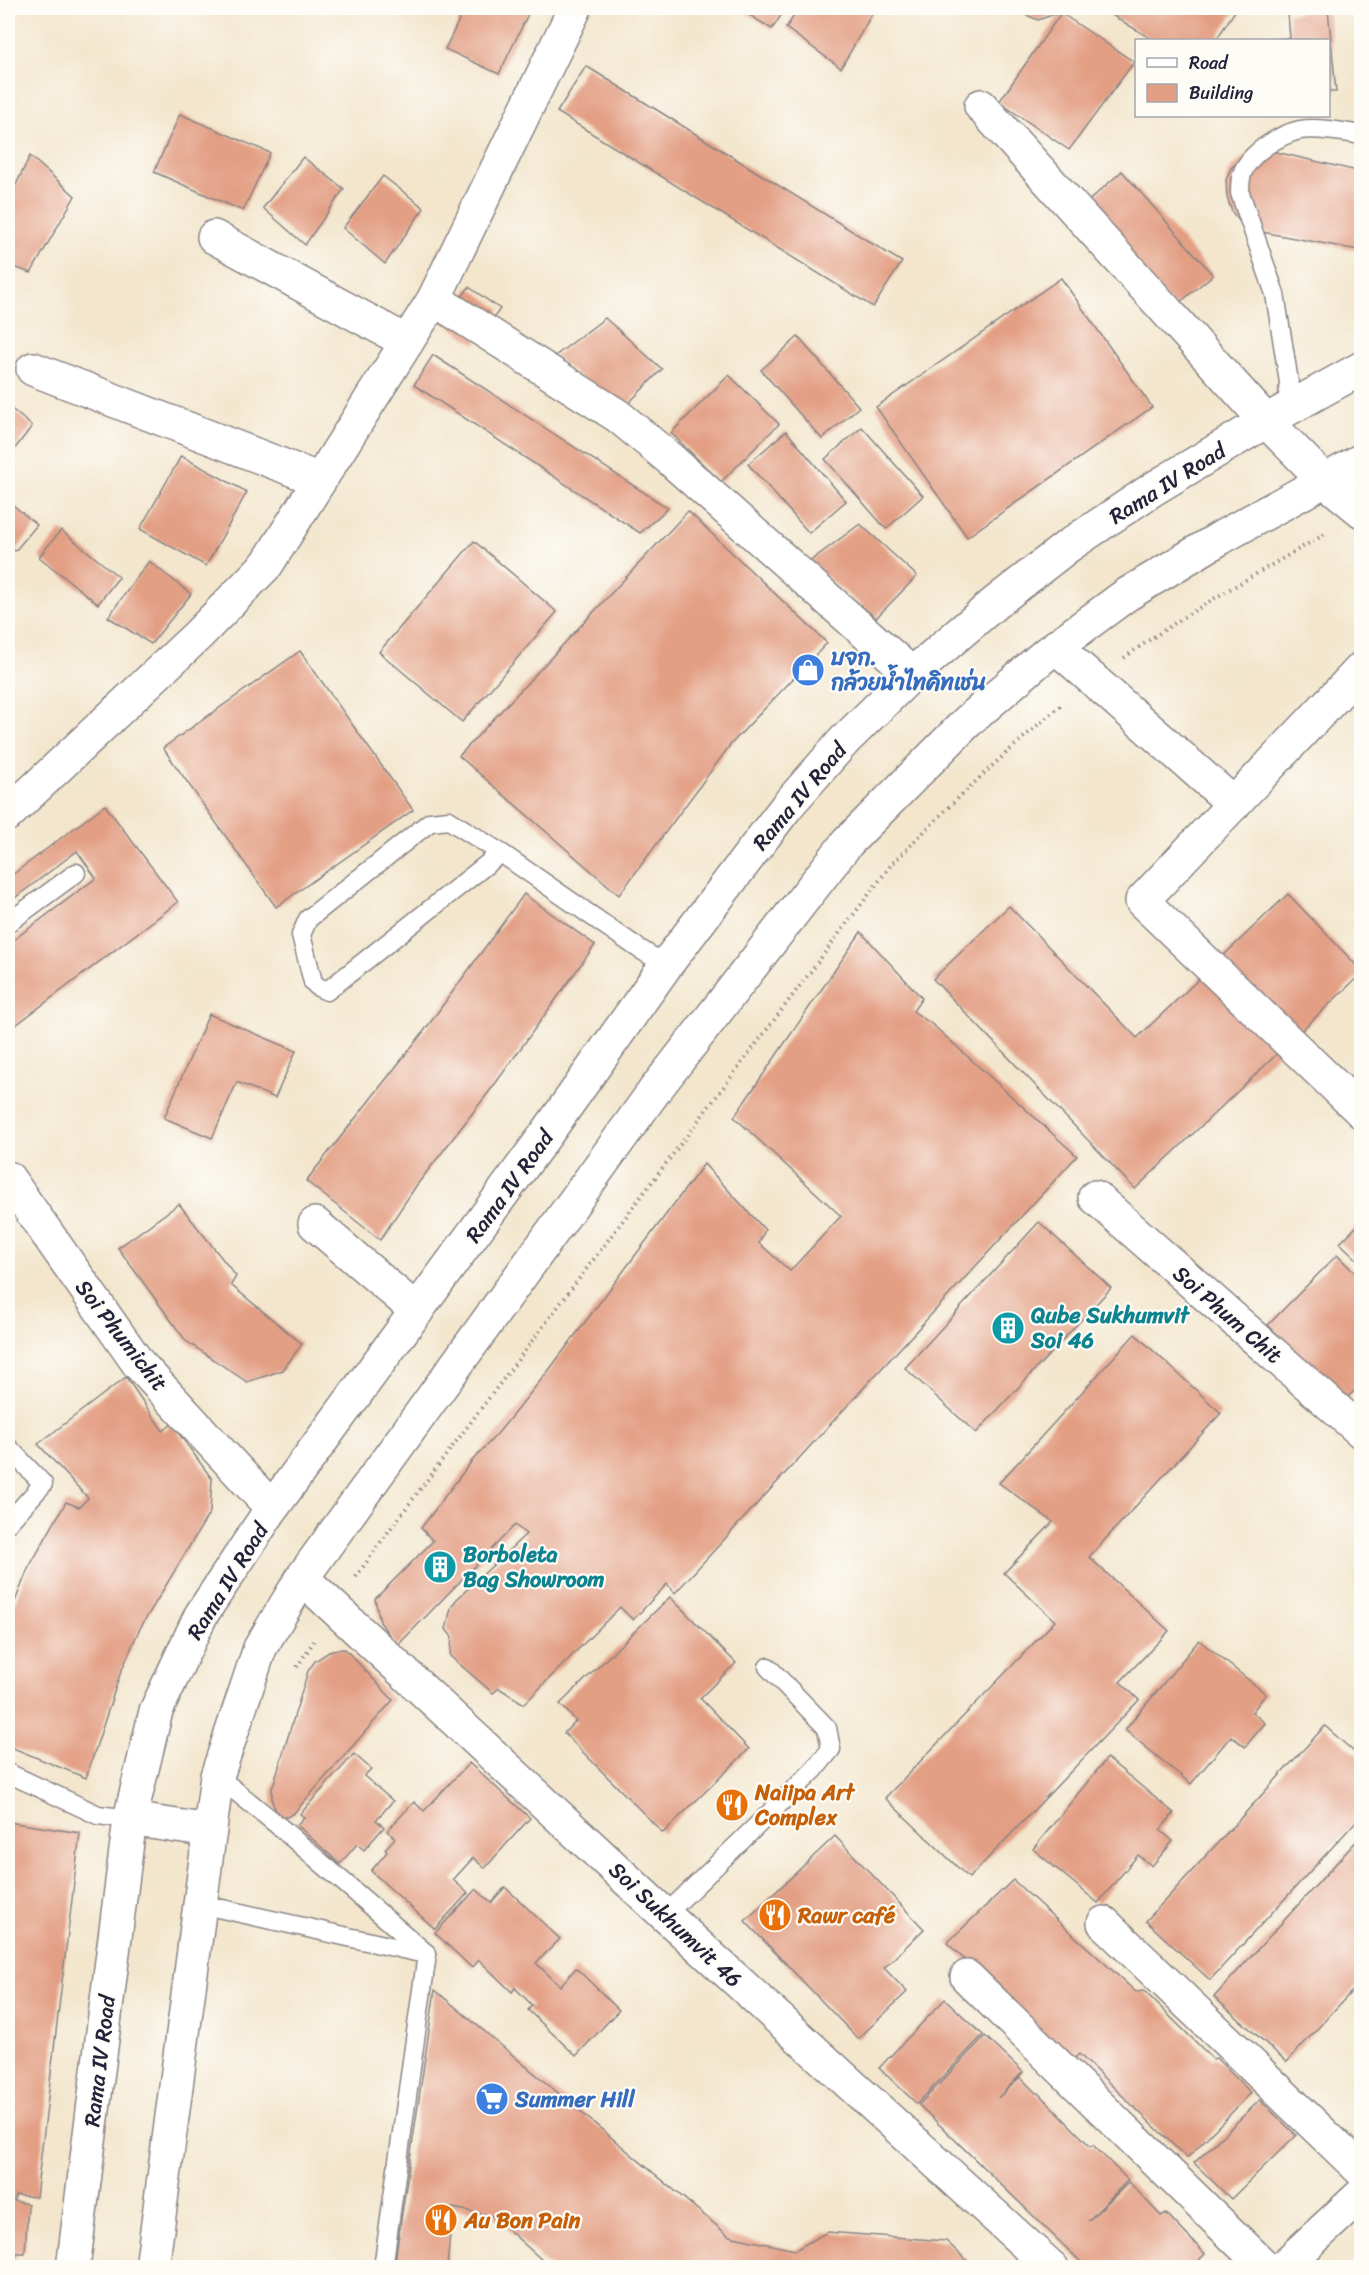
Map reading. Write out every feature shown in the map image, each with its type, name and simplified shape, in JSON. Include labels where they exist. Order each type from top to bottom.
[{"type":"street","points":[[8,814],[198,635],[267,564],[434,299],[575,8]]},
{"type":"street","points":[[981,106],[1277,415],[1324,480],[1362,511]]},
{"type":"street","points":[[214,237],[407,342]]},
{"type":"street","points":[[434,299],[618,416],[670,459],[912,674]]},
{"type":"street","name":"Rama IV Road","points":[[74,2268],[130,1819],[156,1711],[201,1615],[272,1508],[552,1126],[666,965],[787,806],[844,741],[912,674],[995,603],[1068,546],[1153,489],[1277,415],[1362,368]]},
{"type":"street","points":[[33,369],[320,480]]},
{"type":"street","points":[[152,2268],[217,1776],[260,1648],[302,1578],[655,1090],[847,843],[967,722],[1056,647],[1126,596],[1222,537],[1362,460]]},
{"type":"street","points":[[1056,647],[1234,804]]},
{"type":"street","points":[[1362,668],[1142,901],[1362,1112]]},
{"type":"street","name":"Soi Phumichit","points":[[8,1178],[138,1363],[272,1508]]},
{"type":"street","name":"Soi Phum Chit","points":[[1095,1197],[1362,1432]]},
{"type":"street","points":[[315,1224],[417,1311]]},
{"type":"street","name":"Soi Sukhumvit 46","points":[[302,1578],[665,1915],[1052,2268]]},
{"type":"street","points":[[130,1819],[210,1831]]},
{"type":"street","points":[[1104,1923],[1362,2171]]},
{"type":"street","points":[[967,1977],[1266,2268]]},
{"type":"street","points":[[1282,2268],[1362,2194]]},
{"type":"lane","points":[[1277,415],[1289,382],[1275,294],[1240,193],[1241,176],[1250,159],[1270,143],[1301,130],[1337,131],[1362,135]]},
{"type":"lane","points":[[501,853],[327,991],[313,982],[302,936],[308,919],[430,822],[449,820],[501,853],[666,965]]},
{"type":"lane","points":[[8,923],[76,873]]},
{"type":"lane","points":[[8,1447],[43,1484],[8,1522]]},
{"type":"lane","points":[[665,1915],[814,1770],[831,1749],[827,1728],[768,1666]]},
{"type":"lane","points":[[8,1773],[98,1815],[130,1819]]},
{"type":"lane","points":[[217,1776],[427,1954]]},
{"type":"lane","points":[[200,1904],[427,1954]]},
{"type":"lane","points":[[383,2268],[427,1954]]},
{"type":"path","points":[[294,1672],[389,1530],[891,865],[1021,738],[1093,680],[1155,635],[1246,579],[1333,530]]},
{"type":"building","points":[[465,8],[531,8],[499,74],[445,49]]},
{"type":"building","points":[[738,8],[786,8],[772,29]]},
{"type":"building","points":[[799,8],[866,8],[873,12],[841,68],[786,28]]},
{"type":"building","points":[[1010,8],[1072,8],[1038,20]]},
{"type":"building","points":[[1237,8],[1217,39],[1151,39],[1102,9]]},
{"type":"building","points":[[1328,9],[1336,92],[1330,92],[1330,39],[1271,39],[1290,38],[1288,14]]},
{"type":"building","points":[[1061,13],[1134,62],[1069,150],[999,102]]},
{"type":"building","points":[[586,66],[902,262],[873,307],[557,112]]},
{"type":"building","points":[[180,114],[270,153],[243,211],[154,172]]},
{"type":"building","points":[[1252,150],[1276,152],[1362,172],[1362,249],[1262,232],[1240,222],[1232,212],[1227,197],[1226,180],[1231,168]]},
{"type":"building","points":[[30,156],[75,196],[31,273],[8,265],[8,201]]},
{"type":"building","points":[[303,157],[344,189],[305,245],[263,208]]},
{"type":"building","points":[[1122,171],[1213,275],[1174,307],[1084,205]]},
{"type":"building","points":[[383,176],[424,208],[385,264],[343,228]]},
{"type":"building","points":[[1061,278],[1152,407],[967,537],[876,407]]},
{"type":"building","points":[[469,287],[500,309],[475,344],[444,322]]},
{"type":"building","points":[[605,318],[662,369],[620,412],[555,356]]},
{"type":"building","points":[[798,337],[859,407],[822,439],[761,370]]},
{"type":"building","points":[[433,355],[668,508],[640,533],[414,385]]},
{"type":"building","points":[[729,375],[779,424],[721,482],[671,433]]},
{"type":"building","points":[[8,406],[32,426],[8,458]]},
{"type":"building","points":[[862,427],[923,496],[886,529],[825,459]]},
{"type":"building","points":[[786,431],[846,501],[809,533],[748,464]]},
{"type":"building","points":[[181,456],[247,492],[206,566],[140,529]]},
{"type":"building","points":[[8,501],[37,525],[15,551],[8,545]]},
{"type":"building","points":[[688,511],[827,643],[731,744],[619,895],[459,756]]},
{"type":"building","points":[[860,524],[917,576],[876,618],[809,562]]},
{"type":"building","points":[[61,530],[119,577],[98,604],[39,557]]},
{"type":"building","points":[[474,541],[557,612],[462,722],[379,652]]},
{"type":"building","points":[[149,561],[191,594],[151,644],[108,617]]},
{"type":"building","points":[[300,651],[413,810],[276,907],[163,748]]},
{"type":"building","points":[[105,805],[178,902],[8,1031],[8,944],[96,878],[77,851],[8,903],[8,878]]},
{"type":"building","points":[[524,894],[595,945],[495,1084],[416,1186],[380,1240],[306,1181],[424,1031]]},
{"type":"building","points":[[1288,894],[1362,973],[1135,1189],[933,979],[1009,906],[1137,1038]]},
{"type":"building","points":[[861,932],[922,998],[913,1011],[933,1025],[1077,1156],[675,1593],[667,1584],[633,1620],[620,1607],[524,1704],[499,1688],[493,1693],[450,1656],[452,1637],[446,1629],[451,1608],[456,1600],[526,1534],[515,1525],[397,1646],[380,1622],[375,1599],[433,1541],[421,1528],[471,1462],[498,1433],[549,1370],[704,1164],[765,1230],[759,1243],[790,1271],[841,1216],[734,1117]]},
{"type":"building","points":[[209,1014],[296,1051],[275,1098],[237,1082],[212,1138],[164,1118]]},
{"type":"building","points":[[179,1204],[236,1276],[231,1285],[302,1344],[283,1370],[247,1382],[186,1341],[118,1248]]},
{"type":"building","points":[[1362,1221],[1362,1264],[1340,1243]]},
{"type":"building","name":"Qube Sukhumvit Soi 46","points":[[1039,1222],[1111,1288],[976,1433],[905,1368]]},
{"type":"building","points":[[1337,1255],[1362,1280],[1362,1383],[1344,1401],[1268,1325]]},
{"type":"building","points":[[1135,1334],[1221,1413],[1089,1557],[1169,1631],[1120,1682],[1139,1700],[969,1878],[885,1798],[1055,1621],[1004,1573],[1053,1522],[999,1483]]},
{"type":"building","points":[[126,1377],[163,1431],[172,1424],[212,1479],[210,1512],[139,1630],[120,1674],[86,1778],[8,1746],[8,1635],[14,1616],[10,1614],[28,1569],[66,1502],[79,1507],[88,1498],[38,1444]]},
{"type":"building","points":[[670,1597],[736,1663],[700,1698],[749,1749],[663,1833],[564,1733],[576,1721],[560,1704]]},
{"type":"building","points":[[1199,1640],[1266,1694],[1252,1712],[1265,1723],[1245,1747],[1231,1736],[1191,1784],[1125,1730]]},
{"type":"building","points":[[345,1649],[393,1700],[294,1813],[287,1817],[279,1816],[272,1802],[272,1789],[308,1671],[315,1661],[332,1650]]},
{"type":"building","points":[[1325,1726],[1362,1759],[1362,1815],[1210,1980],[1146,1921]]},
{"type":"building","points":[[354,1754],[371,1769],[364,1776],[393,1801],[376,1820],[384,1827],[364,1850],[357,1844],[340,1864],[297,1825],[304,1817],[300,1814]]},
{"type":"building","points":[[1107,1758],[1174,1813],[1160,1830],[1173,1841],[1152,1866],[1138,1855],[1098,1903],[1033,1849]]},
{"type":"building","points":[[469,1763],[530,1818],[485,1868],[473,1858],[453,1880],[468,1893],[435,1929],[371,1871],[395,1838],[387,1831],[414,1802],[424,1811]]},
{"type":"building","points":[[8,1822],[80,1833],[36,2197],[16,2195],[14,2201],[28,2204],[25,2253],[17,2253],[12,2268],[8,2268]]},
{"type":"building","points":[[1362,1835],[1362,1980],[1287,2062],[1214,1997]]},
{"type":"building","points":[[835,1836],[924,1929],[884,1968],[907,1992],[858,2039],[745,1921]]},
{"type":"building","points":[[1013,1880],[1136,1992],[1144,1991],[1251,2093],[1187,2158],[1079,2054],[1072,2061],[947,1943]]},
{"type":"building","points":[[505,1887],[560,1939],[536,1963],[560,1986],[576,1968],[619,2010],[576,2056],[528,2010],[532,2005],[515,1988],[512,1992],[479,1960],[472,1968],[435,1933],[476,1889],[491,1903]]},
{"type":"building","name":"Summer Hill","points":[[435,1990],[729,2236],[795,2250],[827,2232],[946,2241],[975,2268],[551,2268],[493,2216],[452,2208],[447,2268],[394,2268]]},
{"type":"building","points":[[945,1999],[983,2035],[917,2104],[879,2068]]},
{"type":"building","points":[[985,2036],[1023,2072],[998,2098],[1020,2077],[1128,2180],[1088,2221],[1129,2182],[1161,2216],[1166,2213],[1205,2254],[1191,2268],[1087,2268],[919,2105]]},
{"type":"building","points":[[1260,2100],[1296,2135],[1231,2199],[1194,2163]]},
{"type":"place","name":"บจก. กล้วยน้ำไทคิทเช่น","points":[[808,670]]},
{"type":"place","name":"Qube Sukhumvit Soi 46","points":[[1008,1328]]},
{"type":"place","name":"Borboleta Bag Showroom","points":[[440,1567]]},
{"type":"place","name":"Naiipa Art Complex","points":[[732,1805]]},
{"type":"place","name":"Rawr café","points":[[775,1915]]},
{"type":"place","name":"Summer Hill","points":[[492,2099]]},
{"type":"place","name":"Au Bon Pain","points":[[441,2220]]}]
